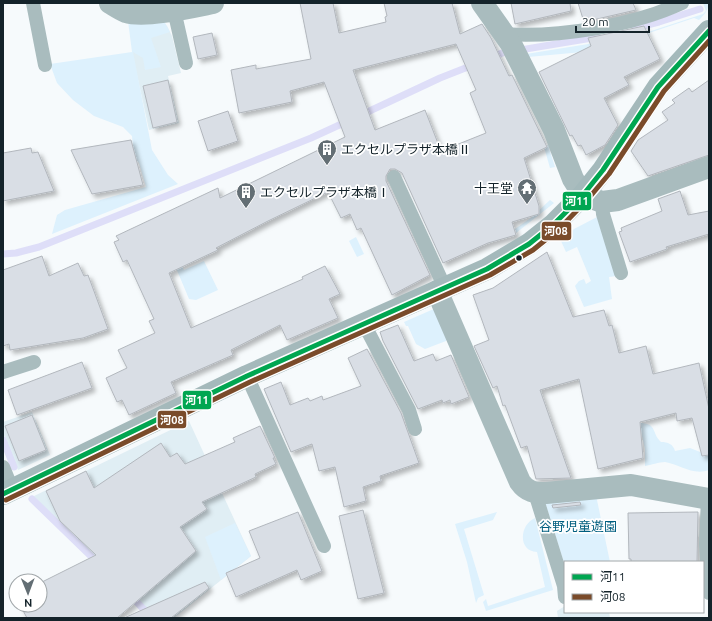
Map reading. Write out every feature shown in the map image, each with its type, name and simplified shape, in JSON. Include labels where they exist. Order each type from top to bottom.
[{"type":"street","points":[[110,3],[127,12],[138,13],[174,10],[213,3]]},
{"type":"street","points":[[482,3],[511,45],[554,130],[572,179],[593,199]]},
{"type":"street","points":[[593,199],[603,170],[658,87],[709,31]]},
{"type":"street","points":[[8,491],[247,376],[441,290],[498,263],[530,244],[554,224],[593,199],[618,200],[709,167]]},
{"type":"street","points":[[441,290],[520,482],[526,489],[535,493],[631,485],[709,499]]},
{"type":"lane","points":[[34,3],[45,65]]},
{"type":"lane","points":[[511,45],[528,36],[590,29],[652,14],[682,3]]},
{"type":"lane","points":[[174,10],[186,62]]},
{"type":"lane","points":[[394,177],[441,290]]},
{"type":"lane","points":[[593,199],[603,214],[621,273]]},
{"type":"lane","points":[[364,324],[409,410],[415,429]]},
{"type":"lane","points":[[3,372],[34,362]]},
{"type":"lane","points":[[247,376],[324,546]]},
{"type":"lane","points":[[3,468],[8,491]]},
{"type":"lane","points":[[535,493],[564,586]]},
{"type":"lane","points":[[709,499],[706,544],[709,593]]},
{"type":"shaded area","points":[[155,17],[167,26],[172,36],[181,73],[168,76],[179,123],[149,130],[132,52]]},
{"type":"shaded area","points":[[32,412],[50,455],[18,470],[3,433],[3,422]]},
{"type":"shaded area","points":[[189,421],[251,556],[174,618],[155,618],[116,576],[32,497]]},
{"type":"shaded area","points":[[564,607],[564,613],[609,613],[610,618],[558,618],[557,611]]},
{"type":"green space","points":[[703,3],[709,3],[707,11],[699,20],[694,18],[649,33],[650,36],[583,52],[528,57],[526,54],[607,41],[648,32],[703,14],[706,11]]},
{"type":"green space","points":[[128,21],[164,21],[170,32],[151,38],[161,67],[145,70],[143,58],[133,52],[152,150],[168,175],[178,184],[52,234],[57,215],[65,210],[146,187],[139,163],[134,158],[132,136],[123,127],[94,116],[73,100],[57,83],[50,64],[132,52]]},
{"type":"green space","points":[[548,145],[555,167],[550,168],[544,147]]},
{"type":"green space","points":[[550,200],[554,203],[516,233],[515,229],[532,217]]},
{"type":"green space","points":[[599,216],[617,276],[609,277],[612,299],[584,307],[575,286],[579,281],[584,279],[586,284],[591,281],[577,247],[566,252],[561,241],[574,229]]},
{"type":"green space","points":[[356,237],[364,254],[357,257],[349,241]]},
{"type":"green space","points":[[176,254],[184,270],[204,261],[218,290],[196,300],[189,299],[171,256]]},
{"type":"green space","points":[[436,308],[448,336],[446,341],[425,349],[416,344],[408,326],[406,326],[404,322]]},
{"type":"green space","points":[[639,423],[645,423],[652,427],[658,439],[661,442],[670,444],[675,451],[690,448],[700,452],[709,448],[709,470],[697,472],[665,462],[645,466],[645,449]]},
{"type":"green space","name":"谷野児童遊園","points":[[599,496],[597,500],[610,561],[564,561],[564,563],[545,502]]},
{"type":"green space","points":[[497,512],[493,520],[464,529],[484,595],[478,598],[476,603],[467,562],[455,524]]},
{"type":"green space","points":[[535,518],[553,590],[486,611],[483,602],[486,599],[488,606],[545,587],[537,552],[526,547],[523,537],[526,526]]},
{"type":"green space","points":[[235,523],[251,556],[221,580],[205,537]]},
{"type":"building","points":[[300,3],[333,3],[339,33],[386,22],[385,17],[387,16],[384,3],[452,3],[460,34],[482,24],[491,38],[509,76],[512,75],[547,147],[524,158],[539,206],[539,214],[512,222],[516,235],[488,243],[443,263],[402,173],[395,169],[390,169],[386,176],[386,181],[430,275],[392,295],[361,228],[357,230],[350,214],[341,218],[328,192],[268,221],[216,248],[218,250],[169,273],[191,328],[303,279],[302,277],[325,266],[340,294],[329,299],[338,318],[287,340],[280,325],[231,350],[233,355],[171,382],[176,393],[129,415],[122,400],[117,402],[106,378],[127,368],[118,350],[155,333],[149,321],[154,319],[127,260],[123,262],[114,242],[119,240],[116,236],[218,188],[220,198],[345,137],[324,82],[290,91],[292,102],[239,113],[231,70],[256,65],[256,69],[311,59]],"holes":[[[456,44],[476,90],[470,93],[486,133],[441,151],[425,110],[375,130],[353,70]]]},
{"type":"building","points":[[511,3],[570,3],[571,11],[515,24]]},
{"type":"building","points":[[578,3],[633,3],[636,10],[584,22]]},
{"type":"building","points":[[644,26],[660,59],[624,77],[629,85],[604,98],[618,125],[605,145],[586,155],[581,145],[578,146],[572,135],[570,136],[539,72],[591,46],[588,38]]},
{"type":"building","points":[[212,33],[217,55],[198,59],[193,37]]},
{"type":"building","points":[[168,80],[177,122],[153,128],[143,86]]},
{"type":"building","points":[[709,80],[709,155],[648,176],[631,151],[638,140],[668,120],[662,112],[675,103],[672,100],[689,88],[692,92]]},
{"type":"building","points":[[228,111],[238,141],[208,151],[198,121]]},
{"type":"building","points":[[131,140],[143,185],[92,194],[71,150]]},
{"type":"building","points":[[31,148],[32,153],[38,152],[54,191],[3,201],[3,153]]},
{"type":"building","points":[[680,191],[688,215],[709,211],[709,234],[666,247],[667,249],[630,262],[619,232],[622,231],[621,228],[662,211],[658,199]]},
{"type":"building","points":[[547,252],[573,317],[604,310],[609,326],[612,325],[619,353],[646,346],[653,374],[699,363],[709,409],[709,455],[702,456],[692,418],[677,421],[676,413],[640,422],[643,458],[598,469],[579,379],[540,390],[571,478],[536,479],[527,446],[521,448],[505,405],[503,406],[497,386],[493,388],[474,346],[489,340],[473,295],[493,288]]},
{"type":"building","points":[[42,256],[49,276],[78,263],[84,276],[88,275],[108,329],[83,338],[10,350],[9,344],[3,346],[3,270]]},
{"type":"building","points":[[398,325],[414,361],[433,354],[436,361],[451,355],[469,397],[451,404],[450,400],[443,403],[442,400],[418,409],[383,341],[380,332]]},
{"type":"building","points":[[367,349],[401,413],[419,463],[380,476],[381,481],[363,487],[366,501],[344,507],[335,467],[319,471],[312,444],[291,452],[264,389],[281,382],[290,405],[308,398],[310,401],[322,396],[323,400],[361,386],[348,358]]},
{"type":"building","points":[[82,362],[92,388],[17,415],[8,390]]},
{"type":"building","points":[[32,415],[46,450],[19,461],[5,426]]},
{"type":"building","points":[[260,426],[275,458],[273,458],[276,464],[255,474],[256,477],[202,502],[207,509],[180,527],[196,551],[117,618],[27,618],[24,613],[48,613],[48,579],[96,555],[60,521],[46,491],[86,471],[94,488],[161,443],[170,457],[177,453],[185,464],[235,442],[233,438]]},
{"type":"building","points":[[580,502],[581,505],[553,508],[552,505]]},
{"type":"building","points":[[363,510],[384,593],[358,599],[339,516]]},
{"type":"building","points":[[298,512],[322,571],[301,580],[297,570],[236,597],[226,573],[260,558],[249,531]]},
{"type":"building","points":[[698,512],[697,561],[631,561],[631,559],[629,559],[628,513]]},
{"type":"building","points":[[205,582],[209,588],[171,618],[124,618]]},
{"type":"waterway","points":[[635,28],[700,9]]},
{"type":"waterway","points":[[491,58],[502,53],[598,37]]},
{"type":"waterway","points":[[361,115],[440,78],[473,65]]},
{"type":"waterway","points":[[3,254],[16,253],[39,247],[311,138],[348,121]]},
{"type":"waterway","points":[[3,440],[14,467]]},
{"type":"waterway","points":[[32,499],[99,564]]},
{"type":"waterway","points":[[130,595],[152,618]]},
{"type":"transit line","name":"河11","points":[[3,494],[247,376],[487,269],[529,244],[554,224],[583,195],[603,170],[658,87],[709,31]]},
{"type":"transit line","name":"河08","points":[[6,500],[250,382],[490,275],[533,250],[559,229],[588,199],[609,174],[664,91],[709,41]]},
{"type":"place","name":"エクセルプラザ本橋Ⅱ","points":[[327,166]]},
{"type":"place","name":"十王堂","points":[[527,205]]},
{"type":"place","name":"エクセルプラザ本橋Ⅰ","points":[[246,209]]}]
